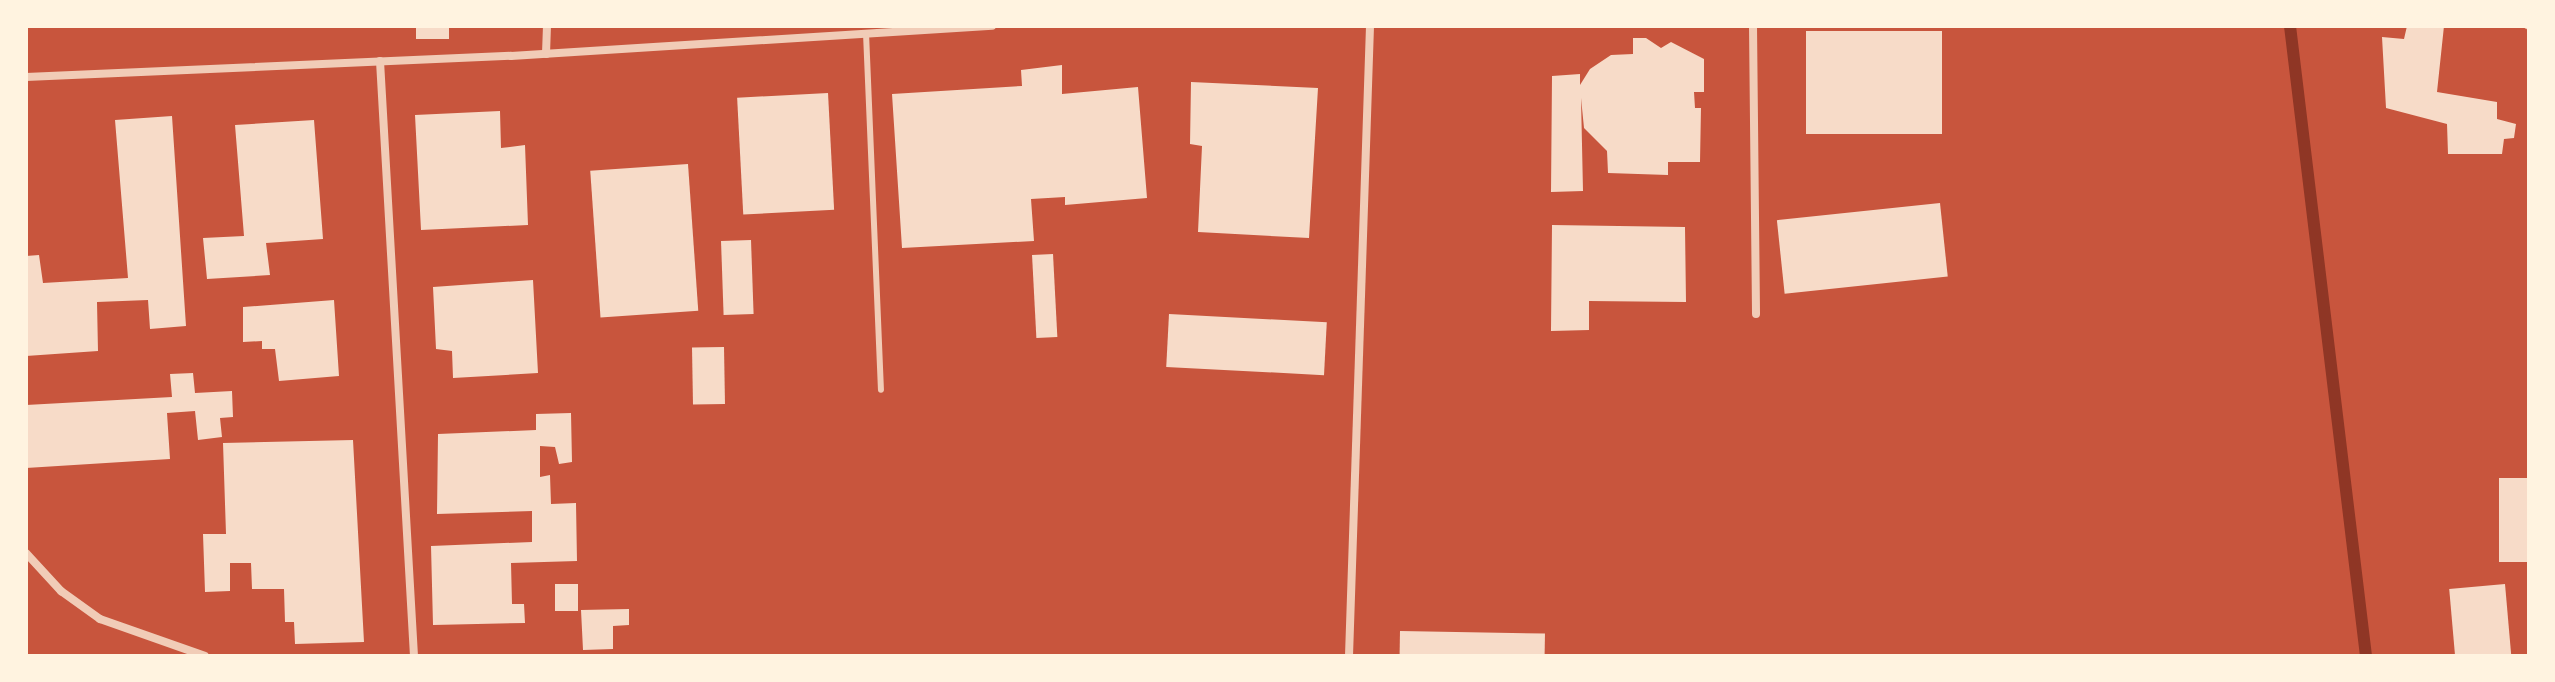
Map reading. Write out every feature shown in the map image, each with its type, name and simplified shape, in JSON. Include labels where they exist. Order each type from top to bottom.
[{"type":"street","points":[[546,54],[547,26]]},
{"type":"street","points":[[26,77],[546,54],[992,26]]},
{"type":"street","points":[[1349,656],[1370,26]]},
{"type":"street","points":[[1753,26],[1756,314]]},
{"type":"street","points":[[380,61],[414,656]]},
{"type":"street","points":[[26,553],[61,591],[100,619],[205,656]]},
{"type":"lane","points":[[866,33],[881,390]]},
{"type":"building","points":[[416,26],[449,26],[449,39],[416,39]]},
{"type":"building","points":[[2407,26],[2444,26],[2437,92],[2497,102],[2497,119],[2516,124],[2514,138],[2504,139],[2502,154],[2448,154],[2447,124],[2386,108],[2382,37],[2404,39]]},
{"type":"building","points":[[1806,31],[1942,31],[1942,134],[1806,134]]},
{"type":"building","points":[[1633,38],[1646,38],[1661,48],[1671,42],[1704,59],[1704,92],[1694,92],[1695,108],[1701,108],[1700,162],[1668,162],[1668,175],[1608,173],[1607,151],[1584,128],[1581,98],[1583,191],[1551,192],[1552,76],[1580,74],[1580,85],[1590,69],[1611,55],[1633,54]]},
{"type":"building","points":[[1062,65],[1062,94],[1138,87],[1147,198],[1065,205],[1065,197],[1031,199],[1034,241],[902,248],[892,94],[1022,86],[1021,70]]},
{"type":"building","points":[[1191,82],[1318,88],[1309,238],[1198,232],[1202,146],[1190,144]]},
{"type":"building","points":[[828,93],[834,210],[743,215],[737,98]]},
{"type":"building","points":[[500,111],[501,148],[525,145],[528,225],[421,230],[415,115]]},
{"type":"building","points":[[172,116],[186,326],[150,329],[148,300],[97,302],[98,351],[26,356],[26,256],[39,255],[43,283],[128,278],[115,120]]},
{"type":"building","points":[[314,120],[323,239],[266,243],[270,275],[207,279],[203,238],[244,236],[235,125]]},
{"type":"building","points":[[688,164],[698,311],[600,317],[590,171]]},
{"type":"building","points":[[1940,203],[1948,277],[1785,294],[1777,220]]},
{"type":"building","points":[[1552,225],[1685,227],[1686,302],[1589,301],[1589,330],[1551,331]]},
{"type":"building","points":[[751,240],[754,314],[724,315],[721,241]]},
{"type":"building","points":[[1053,254],[1057,337],[1036,338],[1032,255]]},
{"type":"building","points":[[533,280],[538,373],[453,378],[452,351],[436,349],[433,287]]},
{"type":"building","points":[[334,300],[339,376],[279,381],[275,349],[262,349],[262,341],[243,342],[243,307]]},
{"type":"building","points":[[1169,314],[1327,322],[1324,375],[1166,367]]},
{"type":"building","points":[[724,347],[725,404],[693,405],[692,348]]},
{"type":"building","points":[[193,373],[195,393],[232,391],[233,417],[220,418],[222,437],[198,440],[195,411],[167,413],[170,459],[26,468],[26,405],[172,397],[170,374]]},
{"type":"building","points":[[571,413],[572,462],[559,464],[555,447],[540,446],[540,477],[550,475],[551,504],[576,503],[577,561],[511,563],[512,604],[524,604],[525,623],[433,625],[431,546],[532,542],[532,511],[437,514],[438,434],[536,430],[536,414]]},
{"type":"building","points":[[353,440],[364,642],[295,644],[294,622],[285,622],[284,589],[252,589],[251,563],[230,563],[230,591],[205,592],[203,534],[226,534],[223,443]]},
{"type":"building","points":[[2499,478],[2529,478],[2529,562],[2499,562]]},
{"type":"building","points":[[555,584],[578,584],[578,611],[555,611]]},
{"type":"building","points":[[2505,584],[2511,656],[2455,656],[2449,589]]},
{"type":"building","points":[[629,609],[629,625],[613,626],[613,649],[583,650],[581,610]]},
{"type":"building","points":[[1400,631],[1545,634],[1545,656],[1400,656]]},
{"type":"waterway","points":[[2290,26],[2366,656]]}]
